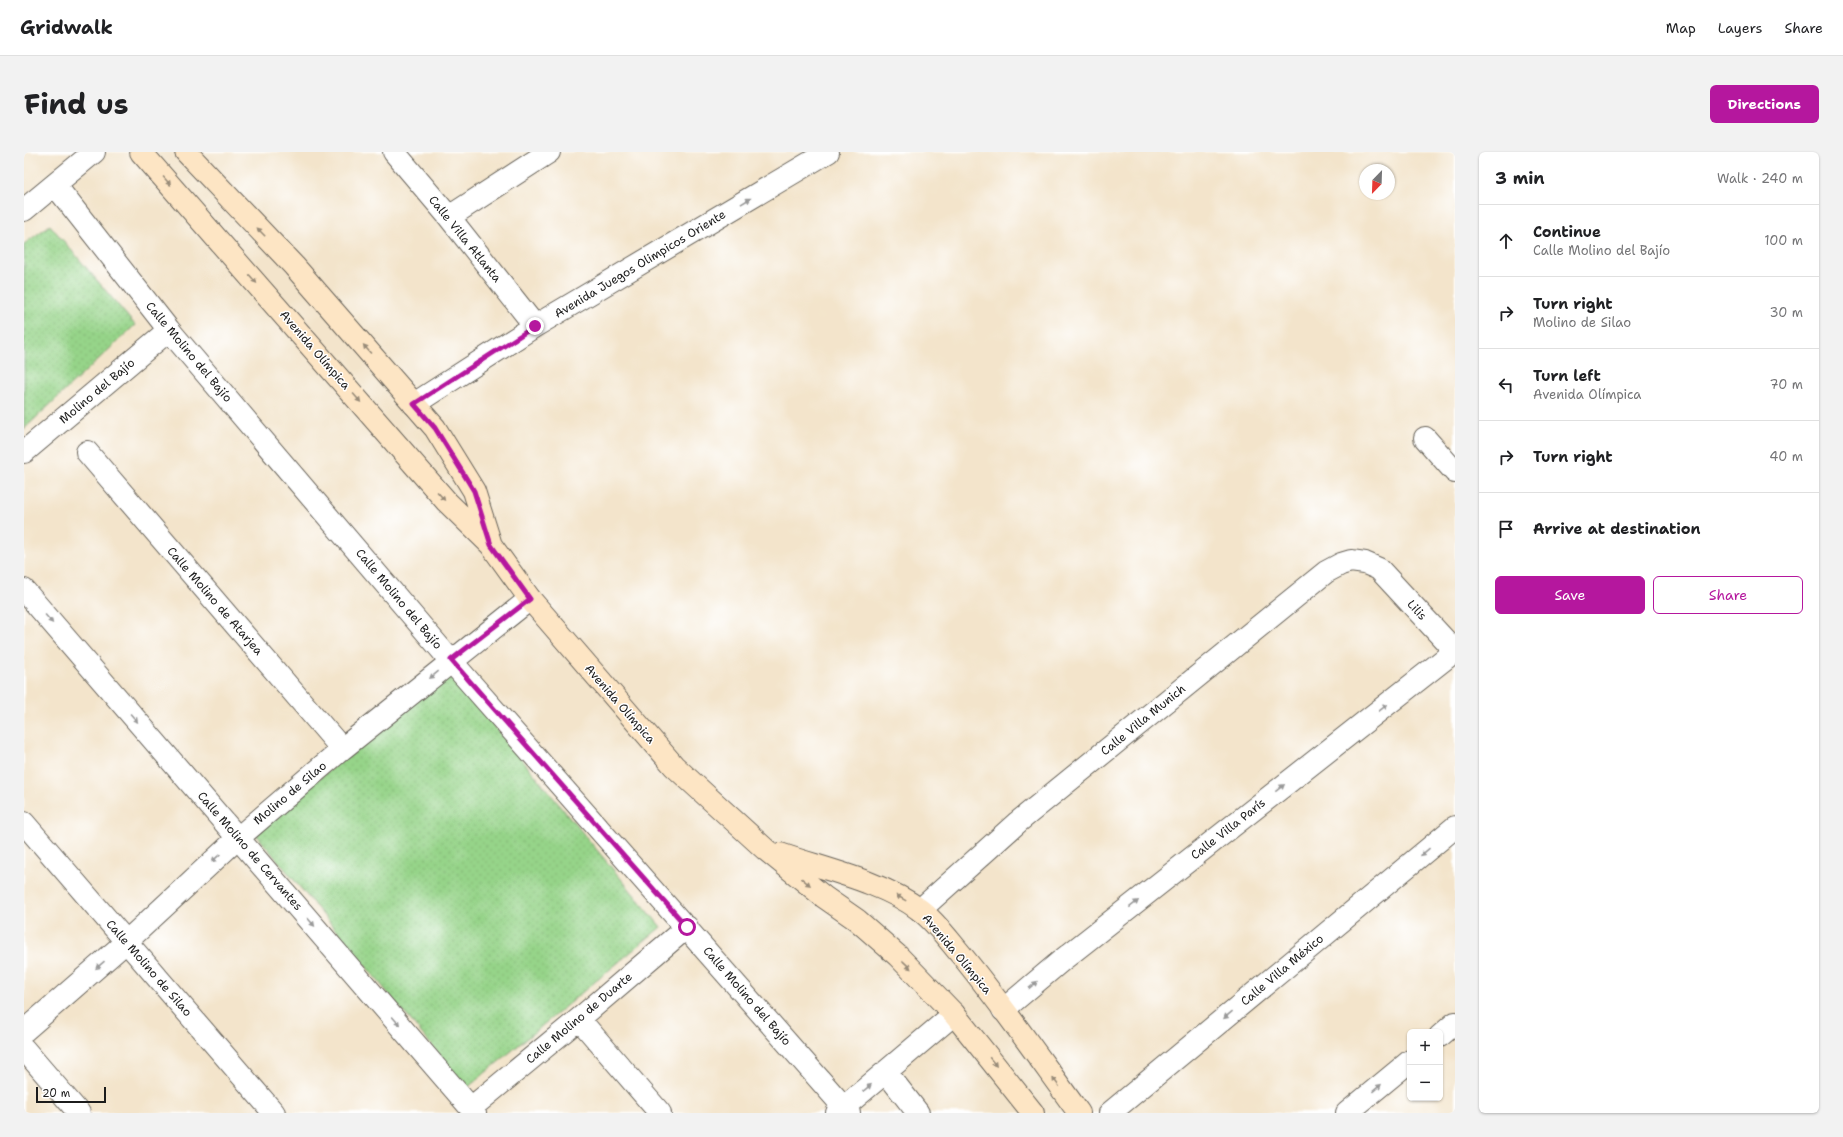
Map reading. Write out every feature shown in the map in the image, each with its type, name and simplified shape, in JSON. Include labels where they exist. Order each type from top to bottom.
[{"type":"street","points":[[24,210],[94,152]]},
{"type":"street","name":"Avenida Olímpica","points":[[141,152],[447,502],[491,545],[530,599],[674,766],[765,849],[824,897],[857,920],[925,982],[954,1014],[1033,1113]]},
{"type":"street","name":"Avenida Olímpica","points":[[186,152],[294,266],[435,428],[474,491],[491,545]]},
{"type":"street","name":"Calle Villa Atlanta","points":[[394,152],[535,326]]},
{"type":"street","points":[[448,217],[549,152]]},
{"type":"street","name":"Avenida Juegos Olimpicos Oriente","points":[[414,404],[535,326],[828,152]]},
{"type":"street","name":"Calle Molino del Bajío","points":[[55,185],[169,330],[451,660],[687,927],[843,1111]]},
{"type":"street","name":"Molino del Bajío","points":[[24,452],[169,330]]},
{"type":"street","points":[[1425,438],[1455,472]]},
{"type":"street","name":"Calle Molino de Atarjea","points":[[87,452],[342,749]]},
{"type":"street","name":"Calle Villa Munich","points":[[920,910],[1018,822],[1326,572],[1341,564],[1352,562],[1365,563],[1379,568]]},
{"type":"street","name":"Lilis","points":[[1379,568],[1455,651]]},
{"type":"street","name":"Calle Molino de Cervantes","points":[[24,590],[473,1110]]},
{"type":"street","name":"Molino de Silao","points":[[24,1031],[126,942],[238,838],[342,749],[451,660],[530,599]]},
{"type":"street","name":"Calle Villa París","points":[[1003,1010],[1068,956],[1455,651]]},
{"type":"street","name":"Calle Molino de Silao","points":[[24,823],[274,1113]]},
{"type":"street","name":"Calle Villa México","points":[[1110,1113],[1455,827]]},
{"type":"street","name":"Avenida Olímpica","points":[[765,849],[865,882],[898,897],[920,910],[976,973],[1079,1113]]},
{"type":"street","name":"Calle Molino de Duarte","points":[[473,1110],[687,927]]},
{"type":"street","points":[[843,1111],[954,1014]]},
{"type":"street","points":[[579,1020],[660,1113]]},
{"type":"street","points":[[1443,1033],[1455,1023]]},
{"type":"street","points":[[24,1049],[79,1113]]},
{"type":"street","points":[[1347,1113],[1407,1063]]},
{"type":"street","points":[[886,1072],[918,1113]]},
{"type":"green space","points":[[50,225],[135,325],[24,429],[24,244]]},
{"type":"green space","points":[[449,672],[661,927],[467,1088],[254,832]]},
{"type":"route","points":[[535,326],[414,404],[435,428],[474,491],[491,545],[530,599],[451,660],[687,927]]}]
